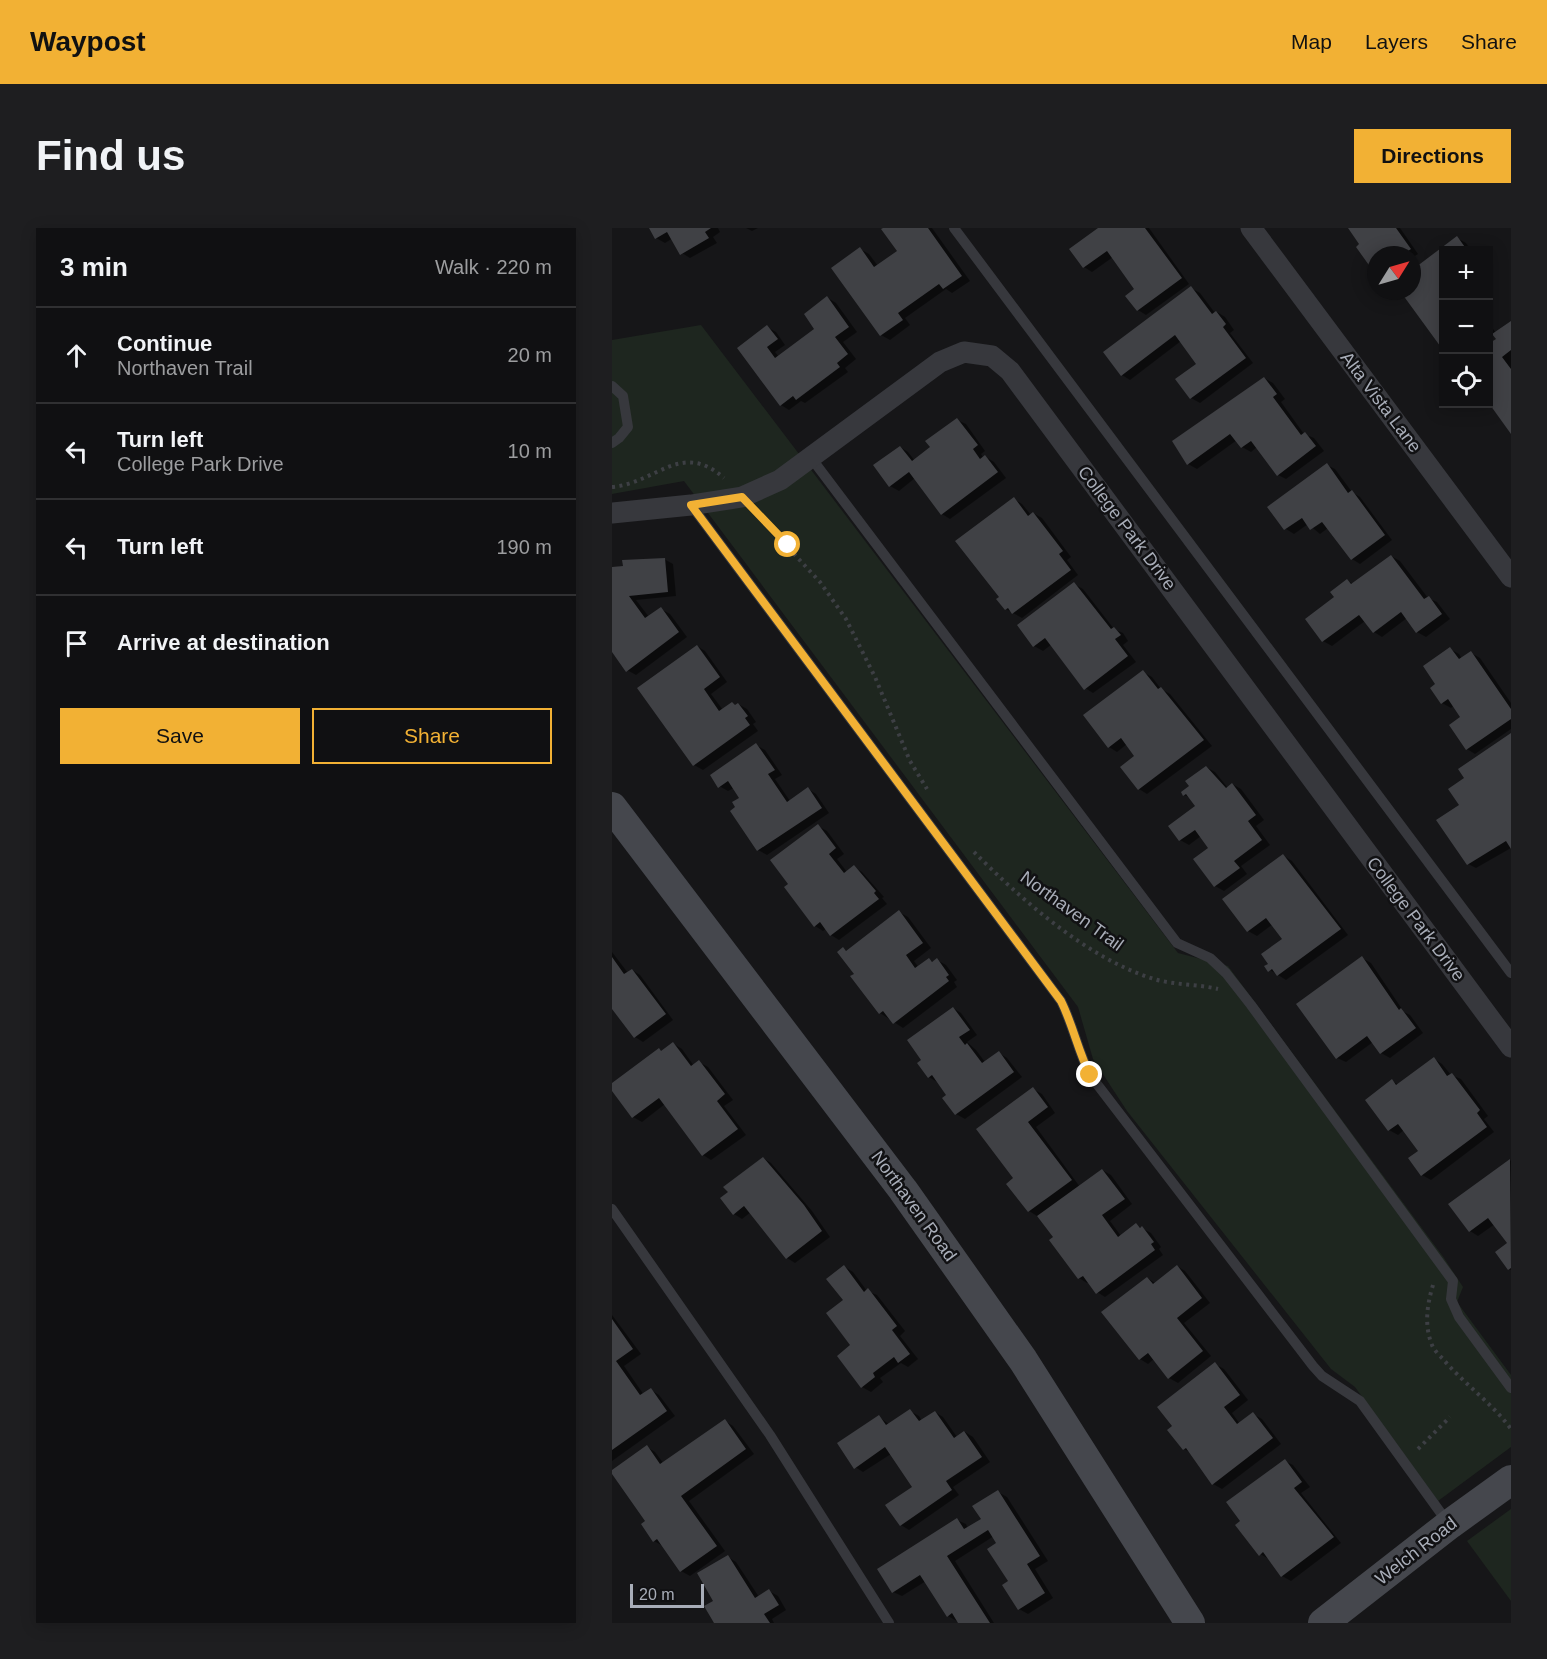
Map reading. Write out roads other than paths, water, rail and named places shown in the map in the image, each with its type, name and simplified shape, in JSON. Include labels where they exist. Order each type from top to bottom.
[{"type":"street","name":"Alta Vista Lane","points":[[1251,228],[1511,577]]},
{"type":"street","name":"College Park Drive","points":[[612,513],[742,497],[780,480],[812,459],[940,362],[964,352],[992,356],[1010,371],[1511,1047]]},
{"type":"street","name":"Northaven Road","points":[[612,807],[903,1190],[1023,1360],[1190,1623]]},
{"type":"street","name":"Welch Road","points":[[1323,1623],[1450,1524],[1511,1480]]},
{"type":"lane","points":[[954,228],[1511,973]]},
{"type":"lane","points":[[612,386],[623,396],[628,427],[612,443]]},
{"type":"lane","points":[[812,459],[1177,943],[1210,958],[1226,973],[1251,1005],[1453,1281],[1451,1299],[1459,1317],[1511,1388]]},
{"type":"lane","points":[[691,505],[1061,1001],[1070,1020],[1081,1058],[1090,1075],[1313,1366],[1322,1376],[1360,1401],[1450,1524]]},
{"type":"lane","points":[[612,1209],[770,1435],[889,1623]]}]
